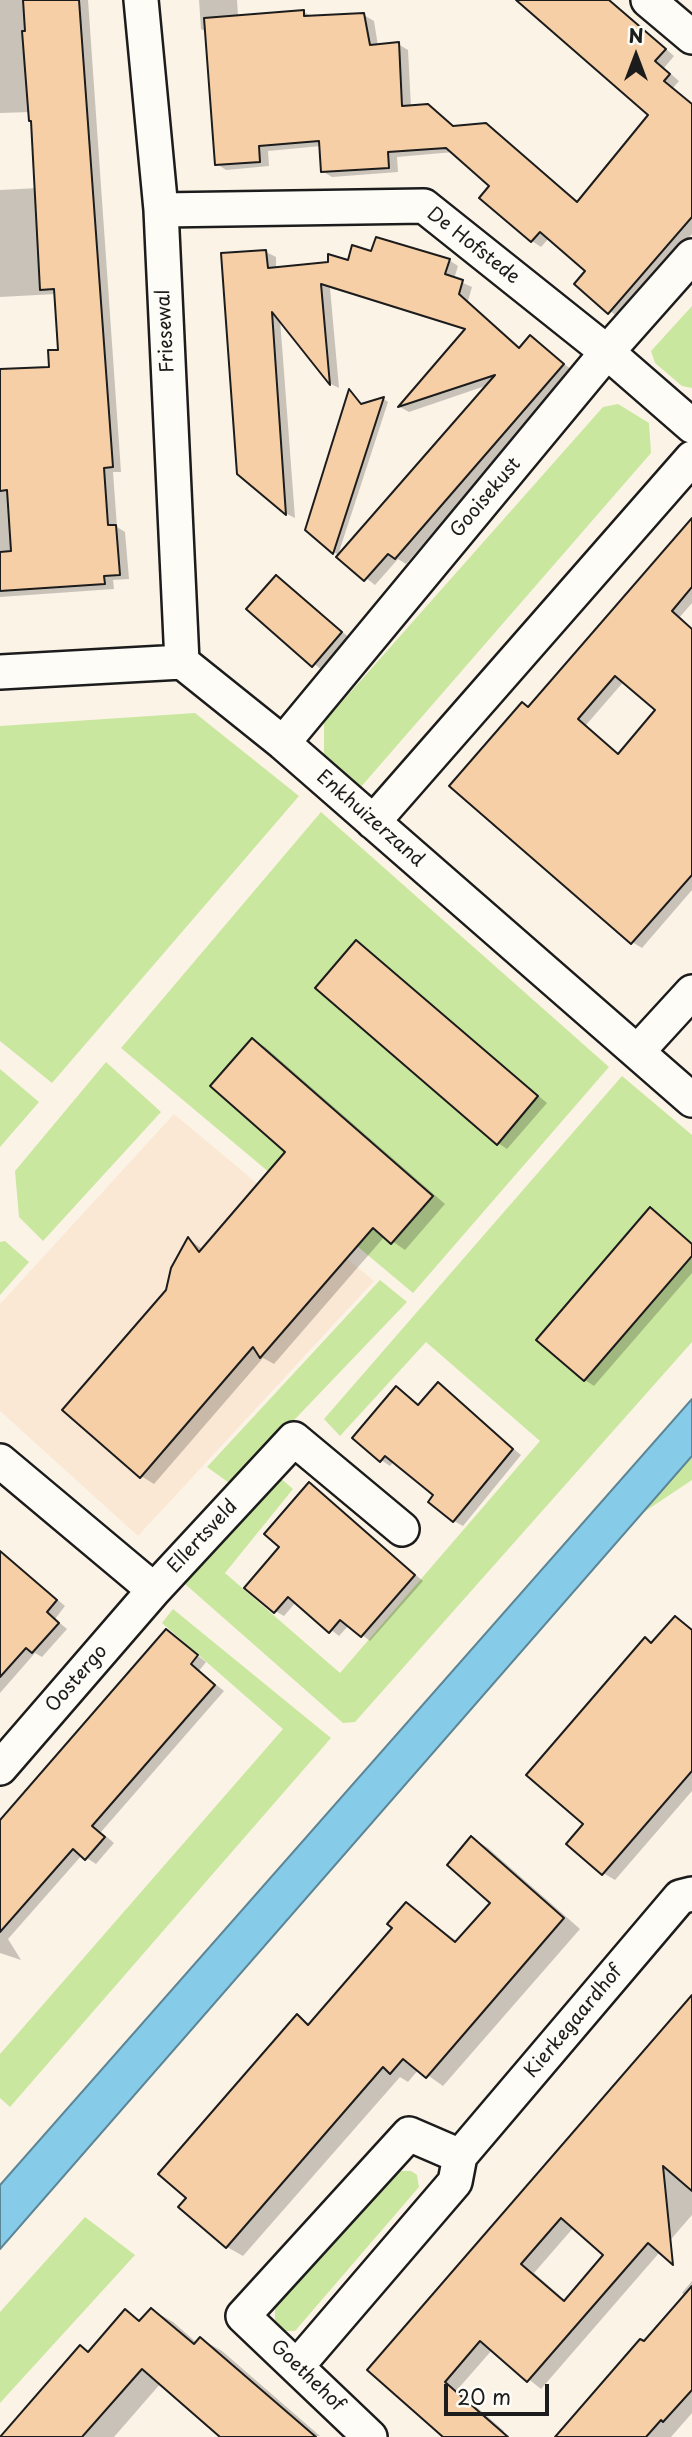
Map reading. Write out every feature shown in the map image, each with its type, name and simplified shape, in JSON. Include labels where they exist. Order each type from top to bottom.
[{"type":"street","name":"Friesewal","points":[[141,0],[161,210],[182,662]]},
{"type":"street","points":[[648,0],[692,37]]},
{"type":"street","name":"De Hofstede","points":[[161,210],[424,206],[607,352],[692,426]]},
{"type":"street","name":"Gooisekust","points":[[283,743],[607,352],[692,256]]},
{"type":"street","points":[[373,822],[692,458]]},
{"type":"street","points":[[0,672],[182,662]]},
{"type":"street","name":"Enkhuizerzand","points":[[182,662],[283,743],[692,1100]]},
{"type":"street","points":[[637,1052],[692,992]]},
{"type":"street","name":"Ellertsveld","points":[[0,1461],[154,1590],[294,1439],[402,1529]]},
{"type":"street","name":"Oostergo","points":[[0,1768],[154,1590]]},
{"type":"street","name":"Kierkegaardhof","points":[[298,2365],[455,2182],[460,2156],[680,1897],[692,1895]]},
{"type":"street","name":"Goethehof","points":[[370,2437],[298,2365],[243,2316],[409,2134],[460,2156]]},
{"type":"shaded area","points":[[174,1114],[374,1281],[138,1536],[0,1411],[0,1304]]},
{"type":"green space","points":[[692,306],[692,388],[682,386],[655,363],[651,351]]},
{"type":"green space","points":[[618,404],[649,423],[651,453],[360,788],[324,754],[324,722],[603,407]]},
{"type":"green space","points":[[195,713],[299,796],[52,1083],[0,1041],[0,726]]},
{"type":"green space","points":[[321,812],[609,1067],[413,1293],[121,1048]]},
{"type":"green space","points":[[106,1062],[161,1112],[43,1241],[19,1217],[15,1171]]},
{"type":"green space","points":[[0,1069],[39,1102],[0,1147]]},
{"type":"green space","points":[[622,1076],[692,1135],[692,1342],[355,1722],[343,1723],[185,1584],[278,1476],[293,1489],[225,1573],[340,1673],[540,1441],[426,1342],[340,1436],[324,1419]]},
{"type":"green space","points":[[5,1241],[29,1262],[0,1295],[0,1242]]},
{"type":"green space","points":[[380,1280],[407,1302],[232,1485],[207,1467]]},
{"type":"green space","points":[[692,1456],[692,1480],[644,1512]]},
{"type":"green space","points":[[173,1609],[331,1738],[10,2107],[0,2098],[0,2054],[283,1729],[162,1623]]},
{"type":"green space","points":[[399,2171],[411,2171],[417,2175],[419,2187],[295,2331],[283,2331],[275,2325],[275,2308],[386,2179]]},
{"type":"green space","points":[[85,2217],[135,2255],[0,2403],[0,2312]]},
{"type":"water","points":[[692,1399],[692,1456],[0,2249],[0,2185]]},
{"type":"building","points":[[23,0],[79,0],[113,467],[104,468],[108,525],[116,525],[120,575],[104,576],[105,584],[0,591],[0,552],[11,551],[7,490],[0,491],[0,369],[49,367],[48,350],[58,350],[54,289],[40,290],[31,121],[22,31],[25,31]]},
{"type":"building","points":[[516,0],[609,0],[666,49],[655,61],[670,74],[664,81],[692,104],[692,217],[608,314],[574,284],[585,271],[540,232],[531,242],[479,198],[489,186],[446,148],[388,152],[389,168],[321,172],[319,141],[259,146],[260,162],[215,165],[204,18],[304,10],[304,16],[364,13],[370,45],[399,42],[402,106],[428,104],[453,126],[486,123],[577,202],[648,115]]},
{"type":"building","points":[[376,237],[450,259],[445,274],[463,280],[459,294],[519,348],[530,335],[564,364],[395,559],[388,554],[364,581],[336,557],[495,375],[398,407],[465,329],[321,284],[330,385],[272,312],[286,515],[237,474],[221,253],[266,250],[268,268],[328,262],[328,254],[348,260],[352,245],[371,251]]},
{"type":"building","points":[[349,389],[361,404],[384,397],[333,554],[305,530]]},
{"type":"building","points":[[692,518],[692,587],[672,611],[692,629],[692,875],[631,944],[449,786],[522,702],[528,707]],"holes":[[[615,676],[655,710],[618,754],[578,719]]]},
{"type":"building","points":[[276,575],[342,632],[312,667],[246,609]]},
{"type":"building","points":[[356,940],[538,1096],[497,1145],[315,988]]},
{"type":"building","points":[[252,1038],[433,1196],[391,1244],[373,1228],[260,1358],[253,1347],[140,1478],[62,1410],[166,1290],[171,1268],[188,1237],[199,1252],[285,1152],[210,1086]]},
{"type":"building","points":[[650,1207],[692,1244],[692,1256],[584,1381],[536,1340]]},
{"type":"building","points":[[438,1382],[513,1449],[453,1522],[428,1502],[433,1495],[385,1456],[380,1462],[352,1438],[396,1386],[418,1405]]},
{"type":"building","points":[[309,1482],[415,1575],[361,1637],[340,1620],[329,1633],[288,1597],[274,1613],[244,1588],[279,1547],[264,1534]]},
{"type":"building","points":[[0,1551],[57,1600],[47,1612],[59,1623],[32,1653],[26,1648],[0,1677]]},
{"type":"building","points":[[675,1616],[692,1630],[692,1771],[602,1875],[566,1844],[583,1824],[526,1775],[645,1637],[651,1643]]},
{"type":"building","points":[[166,1629],[198,1655],[191,1664],[215,1685],[92,1826],[105,1837],[85,1860],[73,1849],[0,1932],[0,1820]]},
{"type":"building","points":[[471,1836],[564,1918],[426,2078],[403,2059],[390,2074],[383,2067],[226,2248],[178,2207],[186,2198],[158,2174],[297,2014],[308,2025],[392,1928],[387,1924],[406,1902],[455,1942],[490,1903],[447,1865]]},
{"type":"building","points":[[692,1995],[692,2191],[663,2166],[673,2265],[648,2243],[527,2382],[480,2341],[445,2382],[508,2437],[443,2437],[367,2370]],"holes":[[[561,2218],[603,2255],[564,2301],[521,2264]]]},
{"type":"building","points":[[692,2286],[692,2390],[663,2422],[661,2420],[646,2437],[555,2437],[640,2339],[644,2341]]},
{"type":"building","points":[[151,2308],[194,2344],[200,2337],[316,2437],[220,2437],[142,2369],[82,2437],[0,2437],[80,2345],[88,2352],[125,2309],[139,2321]]}]
